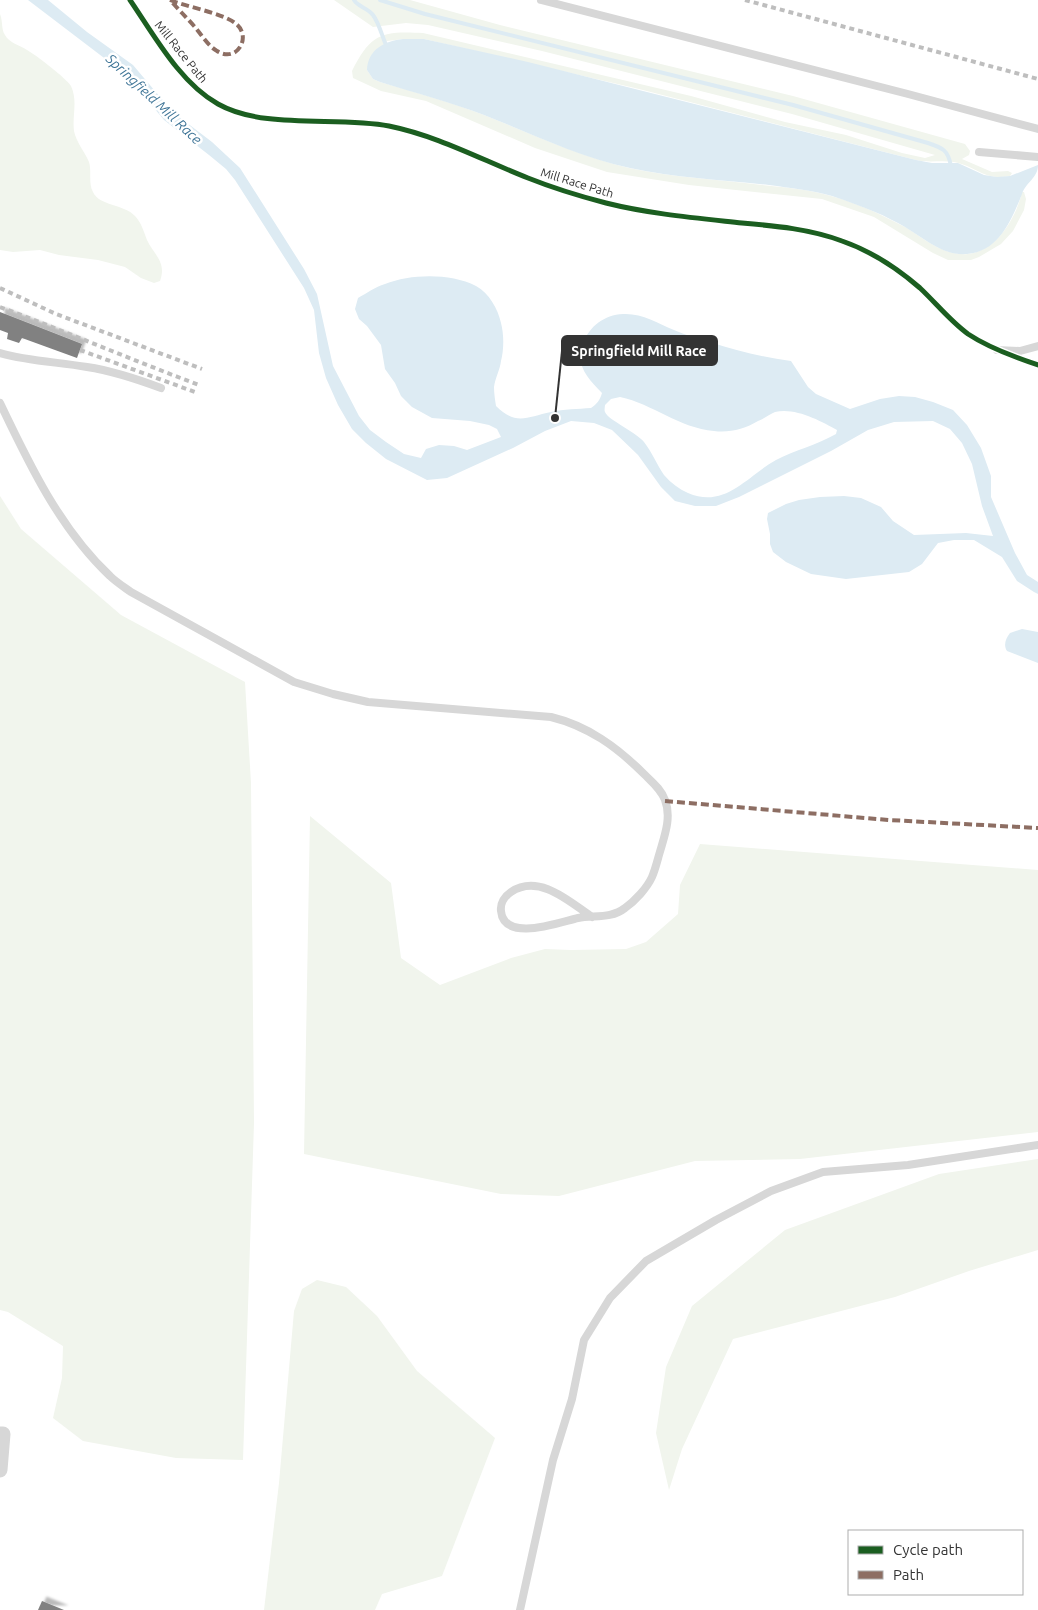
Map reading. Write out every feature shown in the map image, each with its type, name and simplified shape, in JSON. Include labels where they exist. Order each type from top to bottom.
[{"type":"street","points":[[0,1470],[1,1434]]},
{"type":"lane","points":[[541,0],[1038,129]]},
{"type":"lane","points":[[979,152],[1038,157]]},
{"type":"lane","points":[[997,350],[1020,351],[1038,346]]},
{"type":"lane","points":[[0,353],[32,360],[100,369],[128,376],[161,388]]},
{"type":"lane","points":[[0,403],[24,455],[53,504],[80,543],[110,577],[140,597],[294,682],[368,702],[551,717],[592,732],[628,758],[659,789],[665,800],[668,820],[652,878],[638,896],[625,908],[612,915],[592,917],[580,918],[529,929],[510,926],[503,919],[501,911],[502,901],[516,889],[525,886],[539,886],[552,891],[592,917]]},
{"type":"lane","points":[[520,1610],[553,1460],[572,1399],[584,1340],[610,1298],[646,1261],[716,1220],[771,1191],[823,1172],[908,1164],[1038,1144]]},
{"type":"shaded area","points":[[334,0],[410,0],[500,25],[793,96],[965,144],[970,151],[969,155],[962,159],[992,172],[1008,171],[1012,173],[1010,176],[993,176],[954,162],[916,160],[639,89],[424,39],[387,41],[367,70],[373,79],[380,82],[471,110],[610,163],[664,174],[794,188],[824,194],[871,210],[907,228],[943,250],[960,254],[968,254],[988,246],[1004,231],[1015,212],[1022,192],[1024,192],[1026,199],[1024,210],[1013,231],[1001,244],[971,260],[948,260],[874,217],[822,199],[689,185],[607,172],[535,148],[426,101],[381,91],[353,78],[352,71],[365,49],[379,37],[397,33],[423,33],[691,96],[785,122],[846,135],[902,153],[925,158],[935,155],[792,114],[542,51],[428,25],[406,23],[373,27]]},
{"type":"shaded area","points":[[0,14],[3,30],[7,38],[44,61],[71,86],[74,97],[74,131],[89,162],[93,192],[96,197],[106,203],[125,209],[137,218],[161,264],[162,274],[160,281],[154,283],[141,278],[125,267],[98,260],[59,255],[40,250],[13,252],[0,250]]},
{"type":"shaded area","points":[[0,496],[21,529],[121,615],[245,682],[251,783],[254,1123],[243,1460],[176,1458],[83,1441],[53,1418],[62,1378],[63,1346],[8,1312],[0,1310]]},
{"type":"shaded area","points":[[310,816],[391,883],[401,958],[440,985],[511,958],[545,949],[626,949],[646,942],[678,914],[680,885],[700,844],[1038,870],[1038,1132],[800,1159],[695,1161],[559,1196],[501,1194],[304,1154]]},
{"type":"shaded area","points":[[1038,1159],[1038,1250],[969,1271],[895,1297],[733,1339],[682,1449],[669,1490],[656,1433],[666,1367],[692,1306],[785,1230],[939,1174]]},
{"type":"shaded area","points":[[317,1280],[346,1287],[377,1316],[417,1371],[495,1438],[442,1576],[382,1594],[375,1610],[264,1610],[279,1483],[294,1311],[302,1289]]},
{"type":"water","points":[[28,0],[48,0],[87,32],[133,65],[178,116],[212,142],[240,168],[304,269],[317,294],[333,366],[359,416],[370,430],[404,454],[421,458],[426,449],[439,445],[454,446],[467,450],[501,437],[497,429],[489,425],[470,421],[432,418],[412,407],[401,396],[385,369],[381,345],[367,326],[359,319],[355,309],[358,298],[374,288],[407,278],[431,276],[466,282],[481,289],[495,307],[503,332],[502,356],[494,387],[496,406],[503,412],[516,418],[528,418],[561,410],[591,408],[595,405],[602,393],[587,377],[581,364],[580,358],[583,343],[598,322],[616,315],[637,315],[678,332],[730,348],[760,356],[791,361],[808,387],[816,394],[850,409],[880,399],[899,396],[915,397],[953,410],[967,425],[981,448],[991,476],[991,497],[1015,553],[1027,575],[1038,582],[1038,594],[1017,581],[1002,557],[974,540],[954,540],[938,543],[922,564],[909,572],[846,579],[811,574],[786,562],[773,552],[770,544],[768,513],[799,500],[820,497],[844,496],[861,498],[881,507],[893,521],[914,535],[966,533],[993,536],[982,506],[972,464],[962,443],[950,429],[933,421],[894,422],[868,430],[831,451],[739,497],[716,506],[695,506],[675,501],[661,487],[638,455],[612,430],[594,423],[571,421],[545,431],[447,478],[427,480],[386,459],[352,429],[338,405],[326,378],[319,353],[314,310],[304,288],[235,180],[226,169],[164,120],[133,83],[112,64]],"holes":[[[620,397],[632,400],[678,421],[701,429],[714,431],[731,431],[742,428],[775,412],[783,411],[791,411],[808,416],[837,430],[836,434],[829,438],[776,460],[724,494],[713,497],[701,497],[688,493],[672,483],[664,475],[644,442],[611,419],[605,412],[605,405],[611,399]]]},
{"type":"water","points":[[403,39],[424,39],[528,62],[916,160],[932,163],[958,163],[984,175],[1010,176],[1038,165],[1036,173],[1024,190],[1014,214],[996,241],[978,252],[958,254],[934,246],[883,215],[832,196],[769,185],[665,174],[630,168],[592,158],[471,110],[373,79],[367,70],[374,51],[384,44]]},
{"type":"water","points":[[1022,629],[1038,632],[1038,663],[1006,649],[1005,642],[1010,633]]},
{"type":"building","points":[[0,312],[82,344],[77,358],[22,338],[19,343],[7,339],[8,333],[0,330]]},
{"type":"building","points":[[42,1601],[64,1610],[38,1610]]},
{"type":"waterway","points":[[354,0],[373,15],[386,45]]},
{"type":"waterway","points":[[380,0],[425,14],[793,105],[928,143],[944,150],[951,166]]},
{"type":"railway","points":[[745,0],[1038,79]]},
{"type":"railway","points":[[0,288],[56,314],[202,369]]},
{"type":"railway","points":[[0,307],[199,385]]},
{"type":"railway","points":[[80,350],[195,392]]},
{"type":"marked path","points":[[170,0],[222,16],[235,23],[243,35],[240,47],[231,54],[224,54],[214,49],[170,0]]},
{"type":"marked path","points":[[665,801],[889,820],[1038,828]]},
{"type":"cycle path","name":"Mill Race Path","points":[[130,0],[158,43],[192,84],[218,104],[236,112],[279,120],[369,123],[389,126],[442,142],[547,185],[606,203],[673,215],[767,225],[830,237],[853,245],[893,267],[920,288],[961,329],[984,344],[1038,365]]},
{"type":"place","name":"Springfield Mill Race","points":[[555,418]]}]
